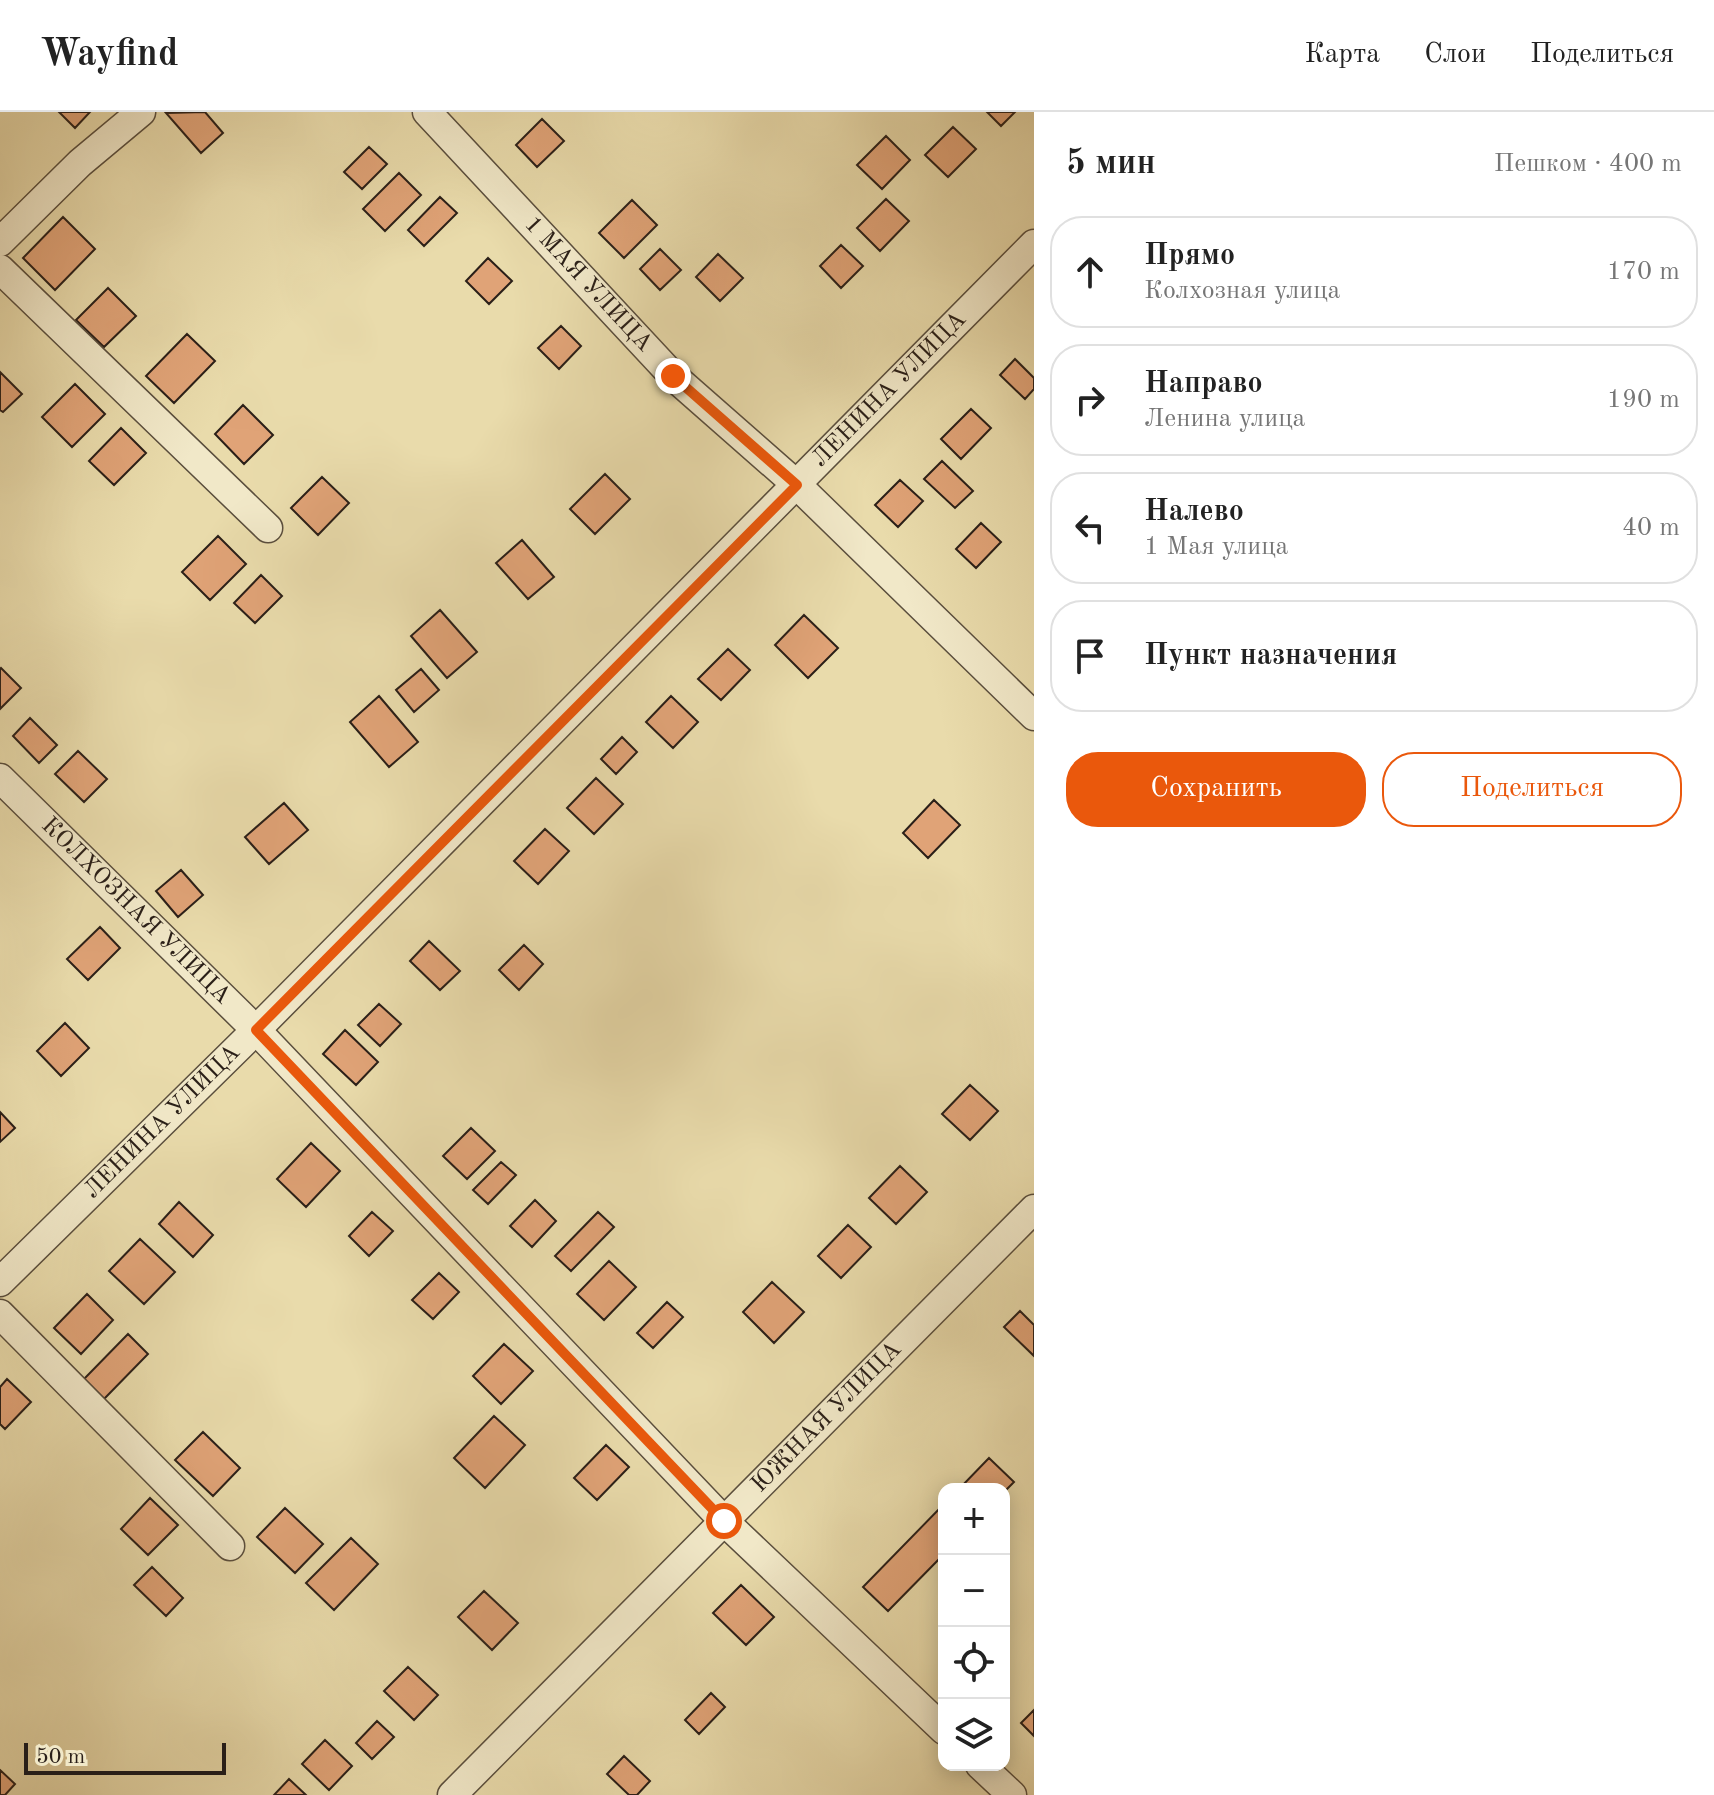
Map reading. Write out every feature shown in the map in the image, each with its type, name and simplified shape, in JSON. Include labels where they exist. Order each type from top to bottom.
[{"type":"street","points":[[0,242],[80,163],[141,112]]},
{"type":"street","name":"1 МАЯ УЛИЦА","points":[[427,112],[673,376],[797,485],[1034,716]]},
{"type":"street","name":"ЛЕНИНА УЛИЦА","points":[[0,1282],[256,1030],[1034,244]]},
{"type":"street","points":[[0,269],[268,528]]},
{"type":"street","name":"КОЛХОЗНАЯ УЛИЦА","points":[[0,778],[256,1030],[724,1521],[938,1724]]},
{"type":"street","name":"ЮЖНАЯ УЛИЦА","points":[[452,1795],[1034,1209]]},
{"type":"street","points":[[0,1314],[230,1546]]},
{"type":"street","points":[[986,1771],[1012,1795]]},
{"type":"building","points":[[59,112],[90,112],[75,128]]},
{"type":"building","points":[[205,112],[223,133],[201,153],[166,113]]},
{"type":"building","points":[[987,112],[1015,112],[1001,126]]},
{"type":"building","points":[[542,119],[564,141],[537,167],[516,145]]},
{"type":"building","points":[[953,127],[976,149],[948,177],[925,155]]},
{"type":"building","points":[[886,136],[910,160],[882,189],[857,165]]},
{"type":"building","points":[[369,147],[387,164],[362,189],[344,172]]},
{"type":"building","points":[[399,173],[421,195],[385,231],[363,209]]},
{"type":"building","points":[[440,197],[457,213],[424,246],[408,230]]},
{"type":"building","points":[[886,199],[909,221],[880,251],[857,228]]},
{"type":"building","points":[[632,200],[657,225],[624,258],[599,233]]},
{"type":"building","points":[[63,217],[95,249],[55,290],[23,258]]},
{"type":"building","points":[[841,245],[863,266],[841,288],[820,266]]},
{"type":"building","points":[[660,249],[681,270],[660,290],[640,269]]},
{"type":"building","points":[[718,254],[743,278],[720,301],[696,277]]},
{"type":"building","points":[[488,258],[512,281],[489,304],[466,281]]},
{"type":"building","points":[[108,288],[136,316],[104,347],[76,320]]},
{"type":"building","points":[[561,326],[581,346],[559,369],[538,348]]},
{"type":"building","points":[[187,334],[215,361],[174,403],[146,376]]},
{"type":"building","points":[[1015,359],[1034,378],[1034,389],[1025,399],[1000,375]]},
{"type":"building","points":[[0,372],[22,394],[3,412],[0,410]]},
{"type":"building","points":[[75,384],[105,414],[72,447],[42,417]]},
{"type":"building","points":[[243,405],[273,435],[244,464],[215,434]]},
{"type":"building","points":[[971,409],[991,428],[961,459],[941,439]]},
{"type":"building","points":[[121,428],[146,453],[114,485],[89,461]]},
{"type":"building","points":[[942,461],[973,491],[955,508],[924,479]]},
{"type":"building","points":[[605,474],[630,499],[595,534],[570,509]]},
{"type":"building","points":[[322,477],[349,503],[318,535],[291,508]]},
{"type":"building","points":[[900,480],[923,501],[898,527],[875,505]]},
{"type":"building","points":[[981,523],[1001,542],[976,568],[956,549]]},
{"type":"building","points":[[218,536],[246,564],[210,600],[182,572]]},
{"type":"building","points":[[522,540],[554,577],[528,599],[496,563]]},
{"type":"building","points":[[261,575],[282,596],[255,623],[234,603]]},
{"type":"building","points":[[440,610],[477,652],[447,678],[411,636]]},
{"type":"building","points":[[804,615],[838,648],[808,678],[775,645]]},
{"type":"building","points":[[728,649],[750,670],[721,700],[698,679]]},
{"type":"building","points":[[0,669],[21,688],[0,709]]},
{"type":"building","points":[[421,669],[439,690],[414,712],[396,690]]},
{"type":"building","points":[[379,696],[418,742],[389,767],[350,722]]},
{"type":"building","points":[[671,696],[698,722],[673,748],[646,722]]},
{"type":"building","points":[[30,718],[57,745],[39,763],[13,736]]},
{"type":"building","points":[[622,737],[637,752],[616,774],[601,759]]},
{"type":"building","points":[[78,751],[107,779],[84,802],[55,774]]},
{"type":"building","points":[[596,778],[623,804],[594,834],[567,808]]},
{"type":"building","points":[[934,800],[960,825],[928,858],[903,833]]},
{"type":"building","points":[[284,803],[308,830],[269,864],[245,837]]},
{"type":"building","points":[[545,829],[569,851],[538,884],[514,861]]},
{"type":"building","points":[[181,870],[203,895],[178,917],[156,891]]},
{"type":"building","points":[[100,927],[120,948],[88,980],[67,959]]},
{"type":"building","points":[[429,941],[460,971],[440,990],[410,961]]},
{"type":"building","points":[[524,945],[543,964],[519,990],[499,970]]},
{"type":"building","points":[[379,1004],[401,1024],[380,1046],[358,1025]]},
{"type":"building","points":[[65,1023],[89,1048],[61,1076],[37,1051]]},
{"type":"building","points":[[345,1030],[378,1062],[356,1085],[323,1054]]},
{"type":"building","points":[[970,1085],[998,1111],[970,1140],[942,1114]]},
{"type":"building","points":[[0,1112],[15,1128],[0,1142]]},
{"type":"building","points":[[471,1128],[495,1151],[467,1179],[443,1156]]},
{"type":"building","points":[[311,1143],[340,1171],[306,1207],[277,1179]]},
{"type":"building","points":[[501,1162],[516,1175],[488,1204],[473,1190]]},
{"type":"building","points":[[900,1166],[927,1192],[896,1224],[869,1198]]},
{"type":"building","points":[[535,1200],[556,1221],[532,1247],[510,1226]]},
{"type":"building","points":[[179,1202],[213,1235],[193,1257],[159,1224]]},
{"type":"building","points":[[372,1212],[393,1231],[369,1256],[349,1236]]},
{"type":"building","points":[[598,1212],[614,1227],[571,1271],[555,1256]]},
{"type":"building","points":[[848,1225],[871,1247],[841,1278],[818,1256]]},
{"type":"building","points":[[140,1239],[175,1272],[144,1304],[109,1271]]},
{"type":"building","points":[[609,1261],[636,1287],[604,1320],[577,1294]]},
{"type":"building","points":[[439,1273],[459,1292],[433,1319],[412,1300]]},
{"type":"building","points":[[772,1282],[804,1312],[774,1343],[743,1312]]},
{"type":"building","points":[[87,1294],[113,1320],[81,1354],[54,1328]]},
{"type":"building","points":[[667,1302],[683,1317],[653,1348],[637,1333]]},
{"type":"building","points":[[1020,1311],[1034,1325],[1034,1356],[1004,1327]]},
{"type":"building","points":[[128,1334],[148,1354],[104,1399],[84,1379]]},
{"type":"building","points":[[504,1344],[533,1371],[501,1404],[473,1376]]},
{"type":"building","points":[[7,1379],[31,1402],[5,1429],[0,1424],[0,1387]]},
{"type":"building","points":[[494,1416],[525,1445],[485,1488],[454,1458]]},
{"type":"building","points":[[203,1432],[240,1468],[213,1496],[175,1460]]},
{"type":"building","points":[[606,1445],[629,1467],[597,1500],[574,1478]]},
{"type":"building","points":[[989,1458],[1014,1482],[1010,1486],[1010,1483],[965,1483]]},
{"type":"building","points":[[150,1498],[178,1525],[148,1555],[121,1529]]},
{"type":"building","points":[[285,1508],[323,1544],[295,1573],[257,1537]]},
{"type":"building","points":[[938,1510],[938,1560],[888,1611],[863,1587]]},
{"type":"building","points":[[351,1538],[378,1564],[334,1610],[306,1583]]},
{"type":"building","points":[[152,1567],[183,1598],[166,1616],[134,1585]]},
{"type":"building","points":[[741,1585],[774,1617],[746,1645],[713,1613]]},
{"type":"building","points":[[484,1591],[518,1623],[492,1650],[458,1617]]},
{"type":"building","points":[[408,1667],[438,1695],[414,1720],[384,1691]]},
{"type":"building","points":[[711,1693],[725,1707],[699,1734],[685,1720]]},
{"type":"building","points":[[1034,1710],[1034,1736],[1021,1723]]},
{"type":"building","points":[[377,1721],[394,1737],[372,1759],[356,1743]]},
{"type":"building","points":[[325,1740],[352,1766],[329,1790],[302,1764]]},
{"type":"building","points":[[624,1756],[650,1781],[637,1795],[629,1795],[607,1774]]},
{"type":"building","points":[[0,1770],[15,1784],[5,1795],[0,1795]]},
{"type":"building","points":[[289,1779],[306,1795],[274,1795]]},
{"type":"route","points":[[673,376],[797,485],[256,1030],[724,1521]]}]
